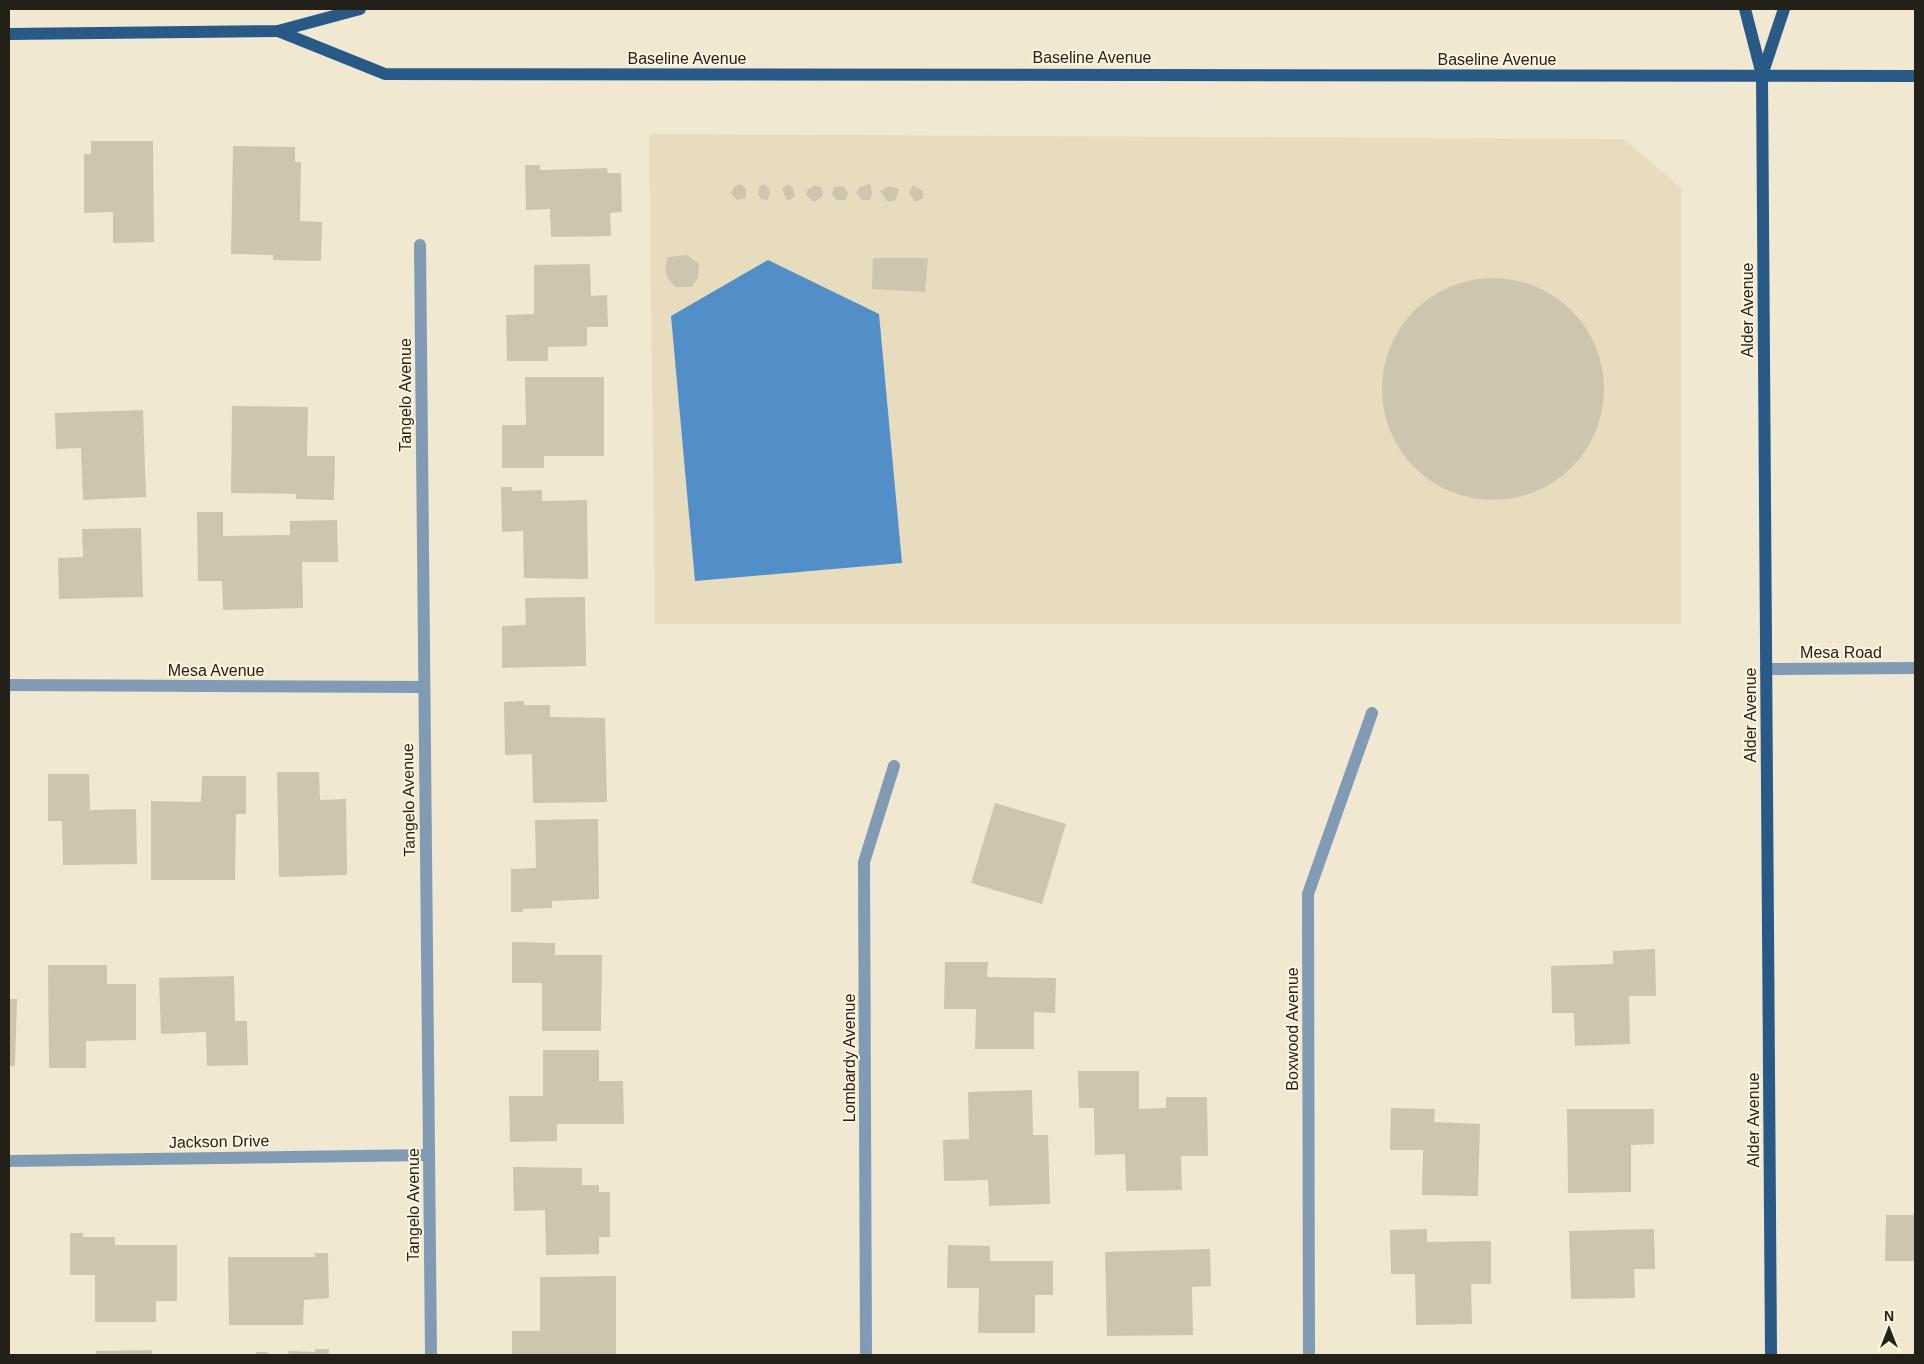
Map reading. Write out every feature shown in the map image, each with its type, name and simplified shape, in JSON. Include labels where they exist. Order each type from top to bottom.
[{"type":"main road","points":[[9,34],[278,31],[360,9]]},
{"type":"main road","name":"Alder Avenue","points":[[1745,9],[1762,75],[1771,1355]]},
{"type":"main road","name":"Alder Avenue","points":[[1762,75],[1784,9]]},
{"type":"main road","name":"Baseline Avenue","points":[[278,31],[385,74],[1915,76]]},
{"type":"street","name":"Tangelo Avenue","points":[[420,245],[430,1355]]},
{"type":"street","name":"Mesa Road","points":[[1766,669],[1915,668]]},
{"type":"street","name":"Mesa Avenue","points":[[9,685],[423,687]]},
{"type":"street","name":"Boxwood Avenue","points":[[1309,1355],[1308,894],[1372,713]]},
{"type":"street","name":"Lombardy Avenue","points":[[866,1355],[864,862],[894,766]]},
{"type":"street","name":"Jackson Drive","points":[[9,1161],[429,1154]]},
{"type":"shaded area","points":[[649,134],[1624,139],[1681,188],[1681,624],[655,624]]},
{"type":"water","points":[[768,260],[879,314],[902,563],[695,581],[671,316]]},
{"type":"building","points":[[91,141],[153,141],[154,242],[113,243],[113,212],[84,213],[84,154],[91,154]]},
{"type":"building","points":[[233,146],[295,147],[295,162],[301,162],[300,221],[322,222],[321,261],[273,260],[273,255],[231,254]]},
{"type":"building","points":[[525,165],[540,165],[540,170],[607,168],[608,173],[621,173],[622,212],[610,213],[611,236],[551,237],[550,209],[526,210]]},
{"type":"building","points":[[740,184],[746,188],[746,198],[737,200],[731,193],[734,187]]},
{"type":"building","points":[[765,184],[770,191],[768,200],[761,199],[758,194],[759,187]]},
{"type":"building","points":[[788,184],[793,188],[795,197],[787,201],[782,189]]},
{"type":"building","points":[[870,184],[872,193],[870,200],[862,200],[856,193],[860,187]]},
{"type":"building","points":[[815,185],[822,188],[823,196],[814,202],[806,195],[808,189]]},
{"type":"building","points":[[913,185],[923,191],[923,198],[916,202],[909,193]]},
{"type":"building","points":[[843,186],[848,193],[846,200],[837,200],[832,195],[834,187]]},
{"type":"building","points":[[889,186],[899,189],[896,200],[888,202],[880,191]]},
{"type":"building","points":[[687,255],[699,264],[698,278],[691,287],[675,287],[667,277],[665,268],[668,257]]},
{"type":"building","points":[[873,258],[928,258],[925,292],[872,289]]},
{"type":"building","points":[[590,264],[591,296],[607,295],[608,327],[587,327],[587,346],[548,347],[548,361],[507,361],[506,315],[534,314],[534,265]]},
{"type":"building","points":[[1482,278],[1504,278],[1536,286],[1572,310],[1596,346],[1602,367],[1604,389],[1602,411],[1596,432],[1572,468],[1536,492],[1504,500],[1482,500],[1450,492],[1422,475],[1407,460],[1390,432],[1382,400],[1382,378],[1390,346],[1407,318],[1422,303],[1450,286]]},
{"type":"building","points":[[525,377],[604,377],[604,456],[544,456],[544,468],[502,468],[502,425],[526,425]]},
{"type":"building","points":[[232,406],[308,407],[307,456],[335,456],[334,500],[296,499],[296,494],[231,493]]},
{"type":"building","points":[[143,410],[146,497],[83,500],[81,448],[56,449],[55,413]]},
{"type":"building","points":[[501,487],[512,487],[512,491],[542,490],[542,501],[587,500],[588,579],[524,578],[523,531],[502,532]]},
{"type":"building","points":[[197,512],[223,512],[223,536],[290,535],[290,521],[337,520],[338,562],[302,562],[303,608],[223,610],[222,581],[198,581]]},
{"type":"building","points":[[141,528],[143,597],[59,599],[58,558],[83,557],[82,529]]},
{"type":"building","points":[[585,597],[586,666],[502,668],[502,626],[526,625],[525,598]]},
{"type":"building","points":[[524,701],[524,705],[550,705],[550,717],[605,718],[607,802],[533,803],[532,754],[505,755],[504,702]]},
{"type":"building","points":[[277,772],[319,772],[320,800],[346,799],[347,875],[279,877]]},
{"type":"building","points":[[48,774],[89,774],[90,810],[136,809],[137,864],[63,865],[62,821],[48,821]]},
{"type":"building","points":[[202,776],[246,776],[246,814],[236,814],[235,880],[151,880],[151,801],[201,802]]},
{"type":"building","points":[[995,803],[1066,824],[1042,904],[971,883]]},
{"type":"building","points":[[598,819],[599,899],[552,901],[552,908],[523,909],[523,912],[511,912],[511,869],[536,868],[535,820]]},
{"type":"building","points":[[512,942],[555,943],[555,955],[602,955],[601,1031],[542,1031],[542,983],[512,983]]},
{"type":"building","points":[[1655,949],[1656,996],[1629,996],[1630,1044],[1575,1046],[1574,1013],[1552,1013],[1551,966],[1613,964],[1613,951]]},
{"type":"building","points":[[945,962],[988,962],[987,977],[1056,978],[1055,1013],[1034,1012],[1034,1049],[975,1049],[976,1009],[944,1009]]},
{"type":"building","points":[[48,965],[107,965],[107,984],[136,984],[136,1040],[86,1041],[86,1068],[49,1068]]},
{"type":"building","points":[[234,976],[235,1021],[247,1021],[248,1065],[207,1066],[206,1032],[161,1034],[159,978]]},
{"type":"building","points":[[9,999],[17,999],[15,1066],[9,1066]]},
{"type":"building","points":[[543,1050],[599,1050],[599,1081],[623,1081],[624,1124],[557,1124],[557,1141],[510,1142],[509,1096],[543,1096]]},
{"type":"building","points":[[1078,1071],[1139,1071],[1139,1109],[1166,1108],[1166,1097],[1207,1097],[1208,1156],[1181,1156],[1182,1190],[1126,1191],[1125,1154],[1095,1155],[1094,1108],[1079,1108]]},
{"type":"building","points":[[1032,1090],[1033,1135],[1048,1135],[1050,1204],[989,1206],[988,1180],[944,1181],[943,1140],[969,1139],[968,1092]]},
{"type":"building","points":[[1391,1108],[1435,1109],[1434,1122],[1480,1124],[1478,1196],[1422,1195],[1423,1150],[1390,1150]]},
{"type":"building","points":[[1567,1109],[1654,1109],[1654,1144],[1631,1145],[1631,1192],[1568,1193]]},
{"type":"building","points":[[513,1167],[582,1168],[582,1185],[599,1185],[599,1192],[610,1192],[610,1237],[599,1237],[599,1254],[546,1255],[545,1210],[514,1211]]},
{"type":"building","points":[[1886,1215],[1915,1215],[1915,1261],[1885,1261]]},
{"type":"building","points":[[1427,1229],[1427,1242],[1491,1241],[1491,1284],[1471,1284],[1472,1324],[1416,1325],[1415,1274],[1391,1274],[1390,1230]]},
{"type":"building","points":[[1654,1229],[1655,1269],[1634,1269],[1635,1298],[1571,1299],[1569,1231]]},
{"type":"building","points":[[70,1233],[83,1233],[83,1237],[115,1237],[115,1245],[177,1245],[177,1301],[156,1301],[156,1322],[95,1322],[95,1275],[70,1275]]},
{"type":"building","points":[[948,1245],[990,1246],[990,1261],[1053,1261],[1053,1295],[1035,1295],[1035,1333],[978,1333],[979,1288],[947,1288]]},
{"type":"building","points":[[1210,1249],[1211,1286],[1192,1287],[1193,1335],[1107,1336],[1105,1252]]},
{"type":"building","points":[[314,1253],[328,1253],[329,1298],[304,1300],[303,1325],[229,1325],[228,1257],[315,1257]]},
{"type":"building","points":[[616,1276],[616,1355],[512,1355],[512,1331],[540,1331],[540,1277]]},
{"type":"building","points":[[315,1349],[329,1349],[329,1355],[289,1355],[288,1351],[315,1352]]},
{"type":"building","points":[[152,1350],[152,1355],[96,1355],[96,1351]]},
{"type":"building","points":[[256,1352],[267,1352],[270,1355],[256,1355]]}]
